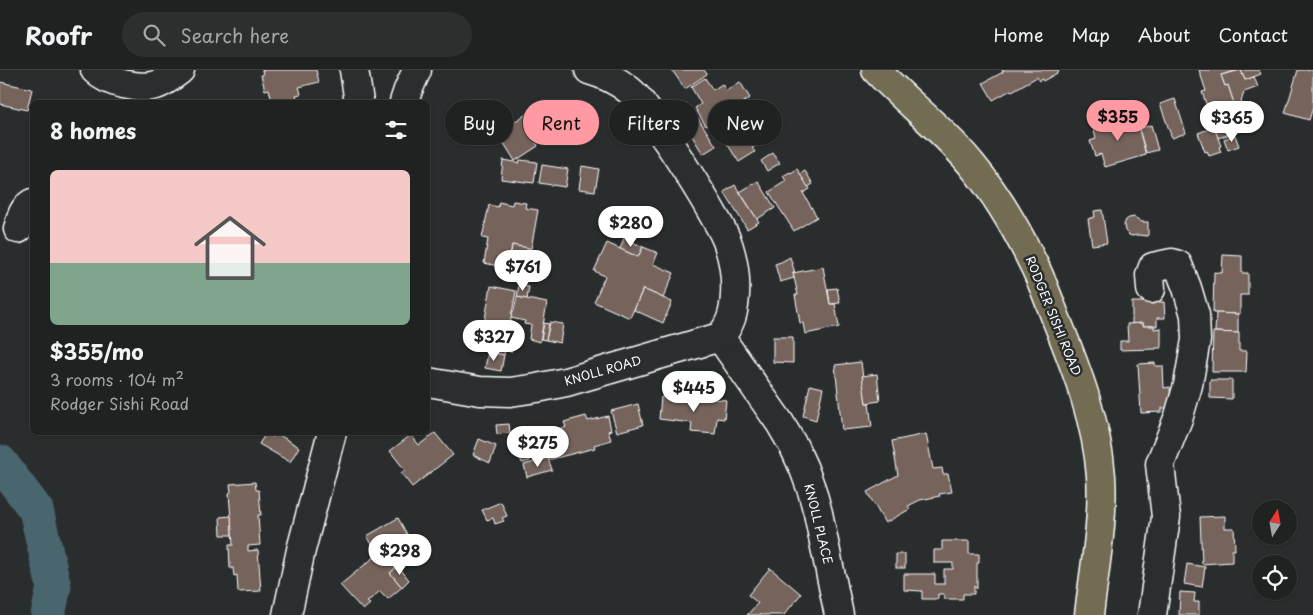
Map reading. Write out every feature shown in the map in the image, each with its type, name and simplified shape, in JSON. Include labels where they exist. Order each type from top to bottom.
[{"type":"main road","name":"RODGER SISHI ROAD","points":[[876,70],[950,140],[991,190],[1033,262],[1063,336],[1083,390],[1096,438],[1101,477],[1101,514],[1088,615]]},
{"type":"street","points":[[95,70],[118,83],[137,87],[154,85],[168,80],[180,70]]},
{"type":"street","points":[[354,70],[358,100]]},
{"type":"street","points":[[405,100],[417,70]]},
{"type":"street","points":[[589,70],[615,80],[636,98],[678,157],[708,204],[729,244],[736,281],[735,305],[728,328],[720,337]]},
{"type":"street","points":[[18,229],[22,214],[30,205]]},
{"type":"street","points":[[1151,289],[1150,275],[1153,267],[1172,263],[1178,265],[1195,315],[1196,340],[1188,385],[1160,464],[1166,517],[1152,615]]},
{"type":"street","name":"KNOLL ROAD","points":[[430,382],[480,391],[510,392],[537,388],[566,382],[720,337]]},
{"type":"street","name":"KNOLL PLACE","points":[[720,337],[780,423],[804,469],[818,513],[839,615]]},
{"type":"street","points":[[287,615],[301,550],[331,435]]},
{"type":"building","points":[[262,70],[316,70],[319,82],[299,87],[301,94],[296,95],[297,100],[272,100],[269,89],[265,90],[261,75],[263,75]]},
{"type":"building","points":[[672,70],[704,70],[707,74],[685,89]]},
{"type":"building","points":[[1002,70],[1058,70],[1059,72],[1043,81],[1042,79],[1039,81],[1037,77],[993,100],[983,83],[1003,72]]},
{"type":"building","points":[[1199,70],[1239,70],[1221,75],[1225,86],[1228,85],[1243,130],[1218,138],[1202,92],[1206,91]]},
{"type":"building","points":[[1241,70],[1245,80],[1254,77],[1258,87],[1244,92],[1241,102],[1243,107],[1236,109],[1228,85],[1225,86],[1221,75]]},
{"type":"building","points":[[1241,70],[1259,70],[1261,74],[1245,80]]},
{"type":"building","points":[[1298,70],[1313,70],[1313,107],[1309,120],[1285,113]]},
{"type":"building","points":[[705,78],[713,90],[722,84],[726,91],[740,82],[750,98],[747,100],[708,100],[708,125],[706,126],[698,113],[698,106],[701,104],[691,87]]},
{"type":"building","points":[[0,82],[32,89],[27,110],[0,104]]},
{"type":"building","points":[[1175,99],[1186,133],[1172,138],[1160,104]]},
{"type":"building","points":[[523,116],[523,145],[538,146],[515,161],[505,145],[513,145],[513,122]]},
{"type":"building","points":[[1125,117],[1127,125],[1137,122],[1146,155],[1105,167],[1101,154],[1095,156],[1090,141],[1096,139],[1093,126]]},
{"type":"building","points":[[698,118],[708,134],[708,145],[716,146],[703,154],[698,145]]},
{"type":"building","points":[[1151,125],[1158,150],[1146,153],[1139,129]]},
{"type":"building","points":[[1214,127],[1221,146],[1219,147],[1221,152],[1209,156],[1207,151],[1205,152],[1198,133]]},
{"type":"building","points":[[1235,135],[1239,146],[1228,150],[1224,139]]},
{"type":"building","points":[[728,145],[757,145],[752,148],[755,152],[739,162]]},
{"type":"building","points":[[773,153],[780,163],[767,171],[761,161]]},
{"type":"building","points":[[503,160],[519,163],[520,160],[537,162],[534,183],[501,179]]},
{"type":"building","points":[[542,165],[568,169],[565,187],[539,183]]},
{"type":"building","points":[[582,166],[599,169],[595,191],[579,189]]},
{"type":"building","points":[[797,169],[810,189],[803,193],[817,217],[794,231],[769,192],[786,181],[783,176]]},
{"type":"building","points":[[805,171],[813,184],[808,187],[800,174]]},
{"type":"building","points":[[758,181],[775,208],[757,219],[740,192]]},
{"type":"building","points":[[735,185],[759,222],[747,229],[724,192]]},
{"type":"building","points":[[513,201],[526,203],[525,208],[538,210],[531,249],[512,245],[508,268],[484,263],[488,239],[482,238],[489,205],[498,207],[499,202],[512,205]]},
{"type":"building","points":[[1102,210],[1107,243],[1092,245],[1088,219],[1095,217],[1094,211]]},
{"type":"building","points":[[1134,217],[1142,222],[1148,222],[1148,236],[1132,236],[1125,231],[1124,225],[1126,220]]},
{"type":"building","points":[[624,238],[643,247],[638,257],[620,249]]},
{"type":"building","points":[[607,243],[638,257],[643,247],[658,253],[653,264],[674,273],[663,298],[643,289],[630,318],[594,302],[605,276],[594,271]]},
{"type":"building","points":[[512,245],[529,248],[527,256],[511,253]]},
{"type":"building","points":[[1223,255],[1242,256],[1242,273],[1248,273],[1248,295],[1240,295],[1240,314],[1213,313],[1214,272],[1222,273]]},
{"type":"building","points":[[790,257],[795,273],[793,273],[794,278],[780,282],[775,264]]},
{"type":"building","points":[[823,267],[830,304],[835,304],[839,327],[805,334],[803,323],[800,323],[795,295],[798,295],[793,273]]},
{"type":"building","points":[[519,285],[529,287],[527,299],[517,297]]},
{"type":"building","points":[[491,286],[516,291],[509,330],[515,331],[511,352],[505,350],[504,355],[486,351],[487,347],[480,346]]},
{"type":"building","points":[[837,288],[840,303],[830,304],[828,289]]},
{"type":"building","points":[[643,289],[672,302],[663,323],[634,310]]},
{"type":"building","points":[[517,297],[547,303],[540,342],[529,339],[531,325],[524,324],[525,321],[511,318]]},
{"type":"building","points":[[1132,302],[1164,302],[1165,318],[1157,318],[1157,326],[1143,326],[1143,323],[1132,324]]},
{"type":"building","points":[[1216,313],[1238,314],[1238,333],[1215,332]]},
{"type":"building","points":[[550,322],[563,324],[560,343],[546,340]]},
{"type":"building","points":[[544,323],[549,324],[546,340],[541,339]]},
{"type":"building","points":[[1143,323],[1143,326],[1154,326],[1154,329],[1161,328],[1161,348],[1120,350],[1120,341],[1128,341],[1127,324]]},
{"type":"building","points":[[465,326],[483,328],[480,346],[462,342]]},
{"type":"building","points":[[1213,332],[1239,333],[1239,351],[1247,351],[1246,372],[1212,372]]},
{"type":"building","points":[[773,337],[793,337],[793,363],[773,362]]},
{"type":"building","points":[[488,352],[504,355],[501,371],[485,368]]},
{"type":"building","points":[[861,362],[866,403],[869,403],[872,427],[842,430],[835,365]]},
{"type":"building","points":[[1155,363],[1155,366],[1163,366],[1164,388],[1170,387],[1171,408],[1162,408],[1162,412],[1141,413],[1138,364]]},
{"type":"building","points":[[877,374],[880,401],[866,403],[862,376]]},
{"type":"building","points":[[1210,380],[1232,380],[1232,399],[1210,398]]},
{"type":"building","points":[[810,385],[823,388],[816,420],[803,416]]},
{"type":"building","points":[[661,397],[694,400],[694,397],[726,400],[724,419],[717,418],[715,434],[691,432],[692,423],[659,419]]},
{"type":"building","points":[[638,404],[643,425],[617,432],[611,411]]},
{"type":"building","points":[[586,416],[588,421],[608,416],[611,430],[608,431],[611,440],[594,445],[595,448],[544,461],[536,436],[566,427],[564,422]]},
{"type":"building","points":[[509,424],[510,433],[497,434],[496,425]]},
{"type":"building","points":[[534,431],[538,445],[525,449],[521,434]]},
{"type":"building","points":[[435,433],[453,455],[412,487],[401,473],[405,470],[390,451],[411,435],[419,445]]},
{"type":"building","points":[[926,434],[933,469],[942,468],[943,474],[948,474],[952,492],[920,500],[908,506],[910,509],[885,523],[867,492],[898,475],[892,441]]},
{"type":"building","points":[[265,435],[273,437],[279,435],[299,447],[290,462],[259,444]]},
{"type":"building","points":[[479,439],[496,446],[490,463],[473,455]]},
{"type":"building","points":[[528,451],[530,461],[522,463],[519,454]]},
{"type":"building","points":[[548,458],[552,470],[527,477],[524,465]]},
{"type":"building","points":[[255,482],[256,490],[259,490],[261,515],[258,515],[260,545],[248,546],[248,551],[258,550],[261,591],[238,592],[237,575],[234,576],[233,568],[230,568],[229,545],[233,545],[230,484]]},
{"type":"building","points":[[501,502],[507,516],[502,518],[504,521],[495,524],[493,518],[487,520],[482,510]]},
{"type":"building","points":[[231,516],[232,535],[221,535],[220,517]]},
{"type":"building","points":[[1225,516],[1225,528],[1234,528],[1235,550],[1232,550],[1232,562],[1202,564],[1200,517]]},
{"type":"building","points":[[398,518],[414,547],[402,554],[396,544],[378,554],[367,536]]},
{"type":"building","points":[[942,541],[969,541],[969,554],[979,554],[977,589],[974,586],[974,594],[963,594],[963,599],[944,599],[944,594],[938,594],[938,599],[922,599],[922,591],[904,590],[904,574],[935,574],[935,584],[944,584],[944,569],[953,569],[953,563],[934,563],[934,550],[942,550]]},
{"type":"building","points":[[384,550],[398,566],[390,573],[402,587],[388,599],[380,591],[367,602],[370,604],[363,610],[340,585]]},
{"type":"building","points":[[896,554],[905,554],[905,568],[896,568]]},
{"type":"building","points":[[1187,564],[1205,567],[1202,587],[1184,584]]},
{"type":"building","points":[[398,566],[409,580],[402,587],[390,573]]},
{"type":"building","points":[[770,568],[801,594],[784,615],[747,615],[758,603],[748,595]]},
{"type":"building","points":[[1180,592],[1195,593],[1194,602],[1199,602],[1199,615],[1179,615]]},
{"type":"waterway","points":[[0,462],[36,510],[54,587],[48,615]]}]
